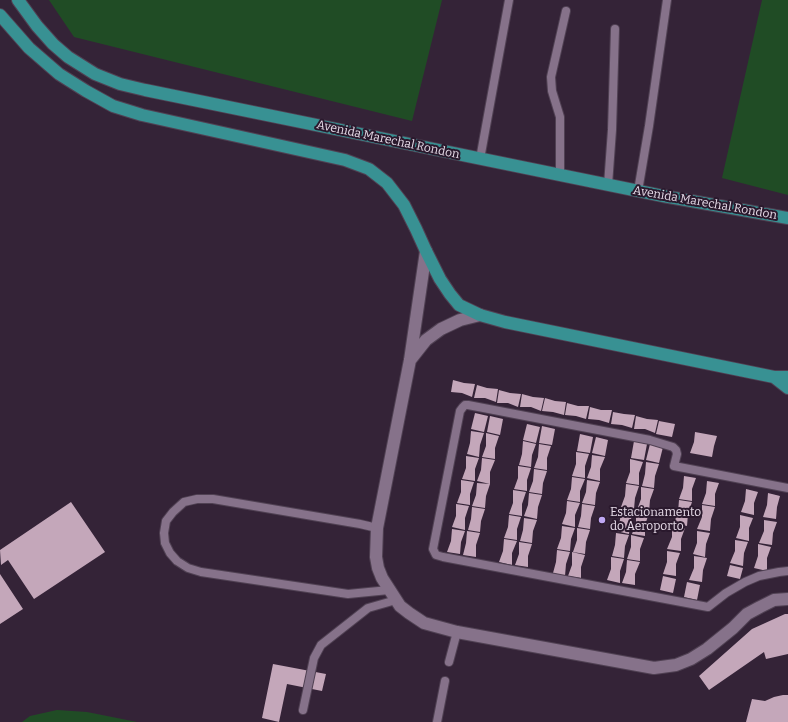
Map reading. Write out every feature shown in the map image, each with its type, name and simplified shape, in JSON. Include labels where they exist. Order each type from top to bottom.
[{"type":"main road","name":"Avenida Marechal Rondon","points":[[18,0],[37,26],[53,44],[68,57],[95,74],[120,84],[608,185],[788,218]]},
{"type":"main road","points":[[0,15],[29,48],[59,74],[113,106],[142,115],[345,160],[369,169],[387,183],[404,205],[440,279],[450,294],[459,305],[480,315],[505,322],[774,377],[788,377]]},
{"type":"main road","points":[[774,377],[788,388]]},
{"type":"street","points":[[426,251],[410,360],[377,528],[376,557],[378,568],[392,595],[400,606],[424,623],[457,632],[654,668],[676,665],[691,659],[707,649],[747,614],[774,600],[788,599]]},
{"type":"street","points":[[410,360],[426,340],[442,329],[460,320],[480,315]]},
{"type":"lane","points":[[480,159],[509,0]]},
{"type":"lane","points":[[638,191],[667,0]]},
{"type":"lane","points":[[560,175],[560,117],[552,91],[551,77],[566,11]]},
{"type":"lane","points":[[608,185],[612,130],[615,29]]},
{"type":"lane","points":[[788,488],[674,466],[677,454],[676,450],[673,447],[650,440],[465,405],[460,411],[433,549],[436,555],[443,557],[708,607],[726,593],[745,582],[759,576],[788,571]]},
{"type":"lane","points":[[377,528],[213,499],[197,499],[184,502],[173,512],[166,521],[164,533],[165,543],[170,553],[177,561],[188,568],[201,572],[348,594],[392,595]]},
{"type":"lane","points":[[303,710],[314,658],[321,645],[368,608],[392,595]]},
{"type":"lane","points":[[449,662],[457,632]]},
{"type":"lane","points":[[437,722],[445,682]]},
{"type":"green space","points":[[49,0],[442,0],[412,121],[74,37]]},
{"type":"green space","points":[[762,0],[788,0],[788,195],[722,178]]},
{"type":"green space","points":[[57,710],[87,712],[137,722],[22,722],[30,716]]},
{"type":"building","points":[[453,380],[475,384],[472,397],[462,393],[451,392]]},
{"type":"building","points":[[477,385],[498,389],[496,402],[485,398],[474,398]]},
{"type":"building","points":[[499,390],[521,394],[518,407],[508,403],[497,403]]},
{"type":"building","points":[[522,394],[544,398],[541,411],[531,407],[520,407]]},
{"type":"building","points":[[545,398],[566,402],[564,415],[542,411]]},
{"type":"building","points":[[567,403],[578,406],[589,406],[586,419],[565,415]]},
{"type":"building","points":[[590,407],[601,410],[612,410],[609,423],[588,419]]},
{"type":"building","points":[[613,412],[635,415],[632,428],[611,424]]},
{"type":"building","points":[[475,413],[488,416],[484,432],[471,429]]},
{"type":"building","points":[[490,416],[503,419],[500,435],[487,432]]},
{"type":"building","points":[[636,416],[658,420],[655,433],[645,429],[634,429]]},
{"type":"building","points":[[659,421],[675,424],[672,437],[656,434]]},
{"type":"building","points":[[527,424],[540,427],[536,443],[523,440]]},
{"type":"building","points":[[542,426],[555,429],[552,445],[539,443]]},
{"type":"building","points":[[471,431],[484,433],[480,445],[479,457],[467,454]]},
{"type":"building","points":[[695,432],[717,436],[712,457],[690,453],[694,442]]},
{"type":"building","points":[[486,433],[499,436],[495,448],[495,459],[482,457],[486,446]]},
{"type":"building","points":[[580,434],[593,437],[590,453],[577,451]]},
{"type":"building","points":[[596,437],[608,440],[605,456],[592,453]]},
{"type":"building","points":[[523,441],[536,444],[532,455],[531,467],[519,465]]},
{"type":"building","points":[[634,441],[647,444],[644,460],[631,458]]},
{"type":"building","points":[[539,444],[551,446],[547,458],[547,470],[534,468],[538,457]]},
{"type":"building","points":[[650,444],[663,447],[659,463],[646,460]]},
{"type":"building","points":[[576,452],[589,454],[585,466],[585,478],[572,476],[576,464]]},
{"type":"building","points":[[592,455],[605,457],[600,469],[600,481],[587,478],[591,467]]},
{"type":"building","points":[[466,456],[479,458],[475,469],[475,481],[462,479],[466,468]]},
{"type":"building","points":[[482,458],[495,460],[490,472],[490,484],[477,481],[481,470]]},
{"type":"building","points":[[630,459],[643,462],[639,473],[639,485],[626,483],[630,472]]},
{"type":"building","points":[[646,462],[659,464],[655,476],[654,488],[642,486]]},
{"type":"building","points":[[518,466],[531,468],[527,480],[527,491],[514,489],[518,478]]},
{"type":"building","points":[[534,469],[547,471],[543,483],[542,494],[529,492],[533,481]]},
{"type":"building","points":[[684,476],[696,478],[692,489],[692,501],[679,499],[683,488]]},
{"type":"building","points":[[572,477],[585,479],[580,491],[580,502],[567,500],[571,489]]},
{"type":"building","points":[[461,480],[474,482],[470,494],[470,505],[457,503],[461,492]]},
{"type":"building","points":[[587,480],[600,482],[596,493],[595,505],[582,503],[586,492]]},
{"type":"building","points":[[707,481],[719,483],[715,494],[715,506],[702,504],[706,493]]},
{"type":"building","points":[[477,483],[490,484],[486,496],[485,508],[472,506],[476,495]]},
{"type":"building","points":[[626,484],[639,486],[635,498],[634,509],[621,507],[625,496]]},
{"type":"building","points":[[641,487],[654,489],[650,500],[649,512],[637,510],[641,499]]},
{"type":"building","points":[[746,489],[758,492],[754,503],[754,515],[741,512],[745,501]]},
{"type":"building","points":[[513,490],[526,492],[522,504],[522,516],[509,514],[513,503]]},
{"type":"building","points":[[529,493],[542,495],[538,507],[537,519],[524,516],[528,505]]},
{"type":"building","points":[[768,493],[780,496],[776,519],[763,517],[767,505]]},
{"type":"building","points":[[679,500],[692,502],[688,514],[687,526],[674,523],[678,512]]},
{"type":"building","points":[[567,501],[580,503],[575,515],[575,527],[562,524],[566,513]]},
{"type":"building","points":[[71,502],[105,552],[34,599],[8,560],[1,565],[0,550]]},
{"type":"building","points":[[456,504],[469,506],[465,518],[465,530],[452,527],[456,516]]},
{"type":"building","points":[[582,504],[595,506],[591,518],[590,529],[578,527]]},
{"type":"building","points":[[702,505],[715,507],[711,519],[710,531],[697,529],[702,517]]},
{"type":"building","points":[[472,507],[485,509],[481,521],[480,532],[468,530]]},
{"type":"building","points":[[621,508],[634,510],[630,522],[629,534],[616,531],[620,520]]},
{"type":"building","points":[[636,511],[649,513],[645,525],[645,536],[632,534],[636,523]]},
{"type":"building","points":[[509,515],[521,517],[517,529],[517,540],[504,538],[508,527]]},
{"type":"building","points":[[740,515],[753,518],[749,528],[749,541],[736,538],[740,527]]},
{"type":"building","points":[[524,518],[537,520],[533,531],[532,543],[520,541]]},
{"type":"building","points":[[764,520],[777,522],[773,533],[772,545],[759,543],[764,531]]},
{"type":"building","points":[[562,526],[575,528],[571,539],[570,551],[557,549],[561,538]]},
{"type":"building","points":[[672,526],[685,528],[681,539],[681,551],[667,549],[672,537]]},
{"type":"building","points":[[577,528],[590,530],[586,542],[585,554],[573,552],[577,540]]},
{"type":"building","points":[[452,529],[465,531],[461,542],[460,554],[447,552],[451,541]]},
{"type":"building","points":[[467,531],[480,533],[476,545],[476,557],[463,555]]},
{"type":"building","points":[[697,531],[710,533],[706,544],[705,557],[693,554],[697,543]]},
{"type":"building","points":[[616,533],[629,535],[625,546],[624,558],[612,556]]},
{"type":"building","points":[[631,535],[644,538],[640,549],[640,561],[627,559],[631,547]]},
{"type":"building","points":[[504,539],[517,541],[512,553],[512,565],[499,562],[503,551]]},
{"type":"building","points":[[735,540],[748,542],[744,553],[743,566],[730,563],[735,551]]},
{"type":"building","points":[[519,542],[532,544],[528,556],[528,567],[515,565],[519,554]]},
{"type":"building","points":[[758,544],[771,547],[767,558],[767,571],[754,568],[758,556]]},
{"type":"building","points":[[557,550],[570,552],[566,564],[565,576],[553,573]]},
{"type":"building","points":[[667,551],[680,553],[676,564],[676,576],[663,574],[667,562]]},
{"type":"building","points":[[572,552],[585,555],[581,567],[581,578],[568,576],[572,565]]},
{"type":"building","points":[[694,556],[707,558],[703,570],[702,582],[689,580],[694,568]]},
{"type":"building","points":[[611,557],[624,559],[620,571],[620,583],[607,580],[611,569]]},
{"type":"building","points":[[627,560],[640,562],[635,574],[635,585],[622,583],[626,572]]},
{"type":"building","points":[[730,565],[743,568],[740,579],[727,576]]},
{"type":"building","points":[[0,574],[23,609],[0,624]]},
{"type":"building","points":[[663,576],[676,579],[673,593],[660,590]]},
{"type":"building","points":[[687,582],[700,585],[697,600],[684,597]]},
{"type":"building","points":[[788,614],[788,654],[766,659],[764,652],[709,690],[699,676],[752,629]]},
{"type":"building","points":[[273,664],[326,674],[322,691],[287,684],[279,722],[262,718]]},
{"type":"building","points":[[783,695],[788,695],[788,722],[746,722],[752,699],[765,701]]},
{"type":"place","name":"Estacionamento do Aeroporto","points":[[602,520]]}]
